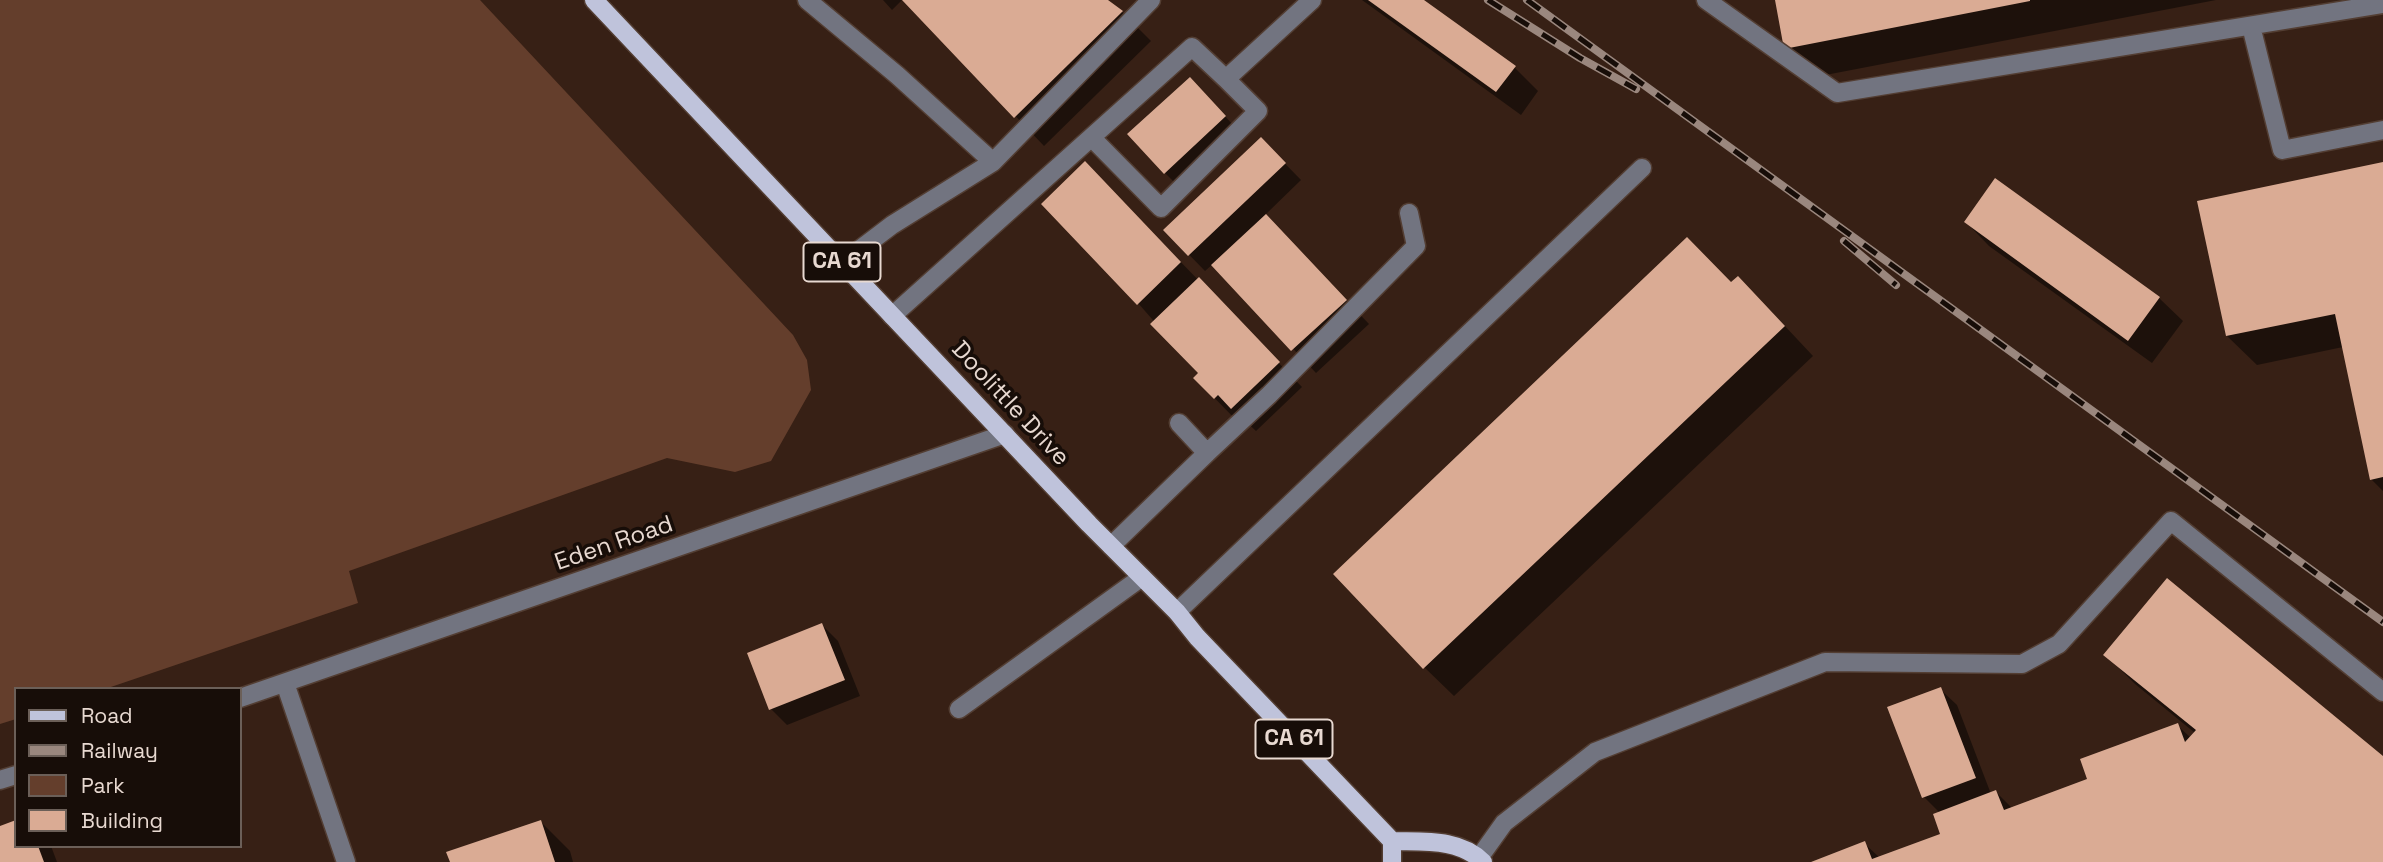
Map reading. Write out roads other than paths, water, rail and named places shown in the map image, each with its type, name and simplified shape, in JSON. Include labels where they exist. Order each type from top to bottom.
[{"type":"main road","name":"Doolittle Drive","points":[[594,0],[1004,434],[1177,612],[1197,637],[1391,841]]},
{"type":"main road","points":[[1392,862],[1391,841],[1448,843],[1467,850],[1481,860]]},
{"type":"street","points":[[807,0],[897,75],[993,162]]},
{"type":"street","points":[[842,263],[892,225],[993,162],[1151,0]]},
{"type":"street","points":[[1226,79],[1312,0]]},
{"type":"street","points":[[1706,0],[1836,93],[2383,4]]},
{"type":"street","points":[[2251,26],[2282,150],[2383,130]]},
{"type":"street","points":[[892,316],[1192,47],[1258,111],[1161,208],[1092,138]]},
{"type":"street","points":[[1177,612],[1642,168]]},
{"type":"street","points":[[1111,546],[1269,395],[1416,246],[1409,213]]},
{"type":"street","points":[[1179,423],[1207,453]]},
{"type":"street","name":"Eden Road","points":[[242,697],[1004,434]]},
{"type":"street","points":[[1481,860],[1504,823],[1595,752],[1825,662],[2022,664],[2059,644],[2171,521],[2383,692]]},
{"type":"street","points":[[959,709],[1142,578]]},
{"type":"street","points":[[285,683],[346,862]]},
{"type":"railway","points":[[1488,0],[1580,58],[1636,89]]},
{"type":"railway","points":[[1527,0],[2383,622]]},
{"type":"railway","points":[[1844,241],[1896,285]]}]
